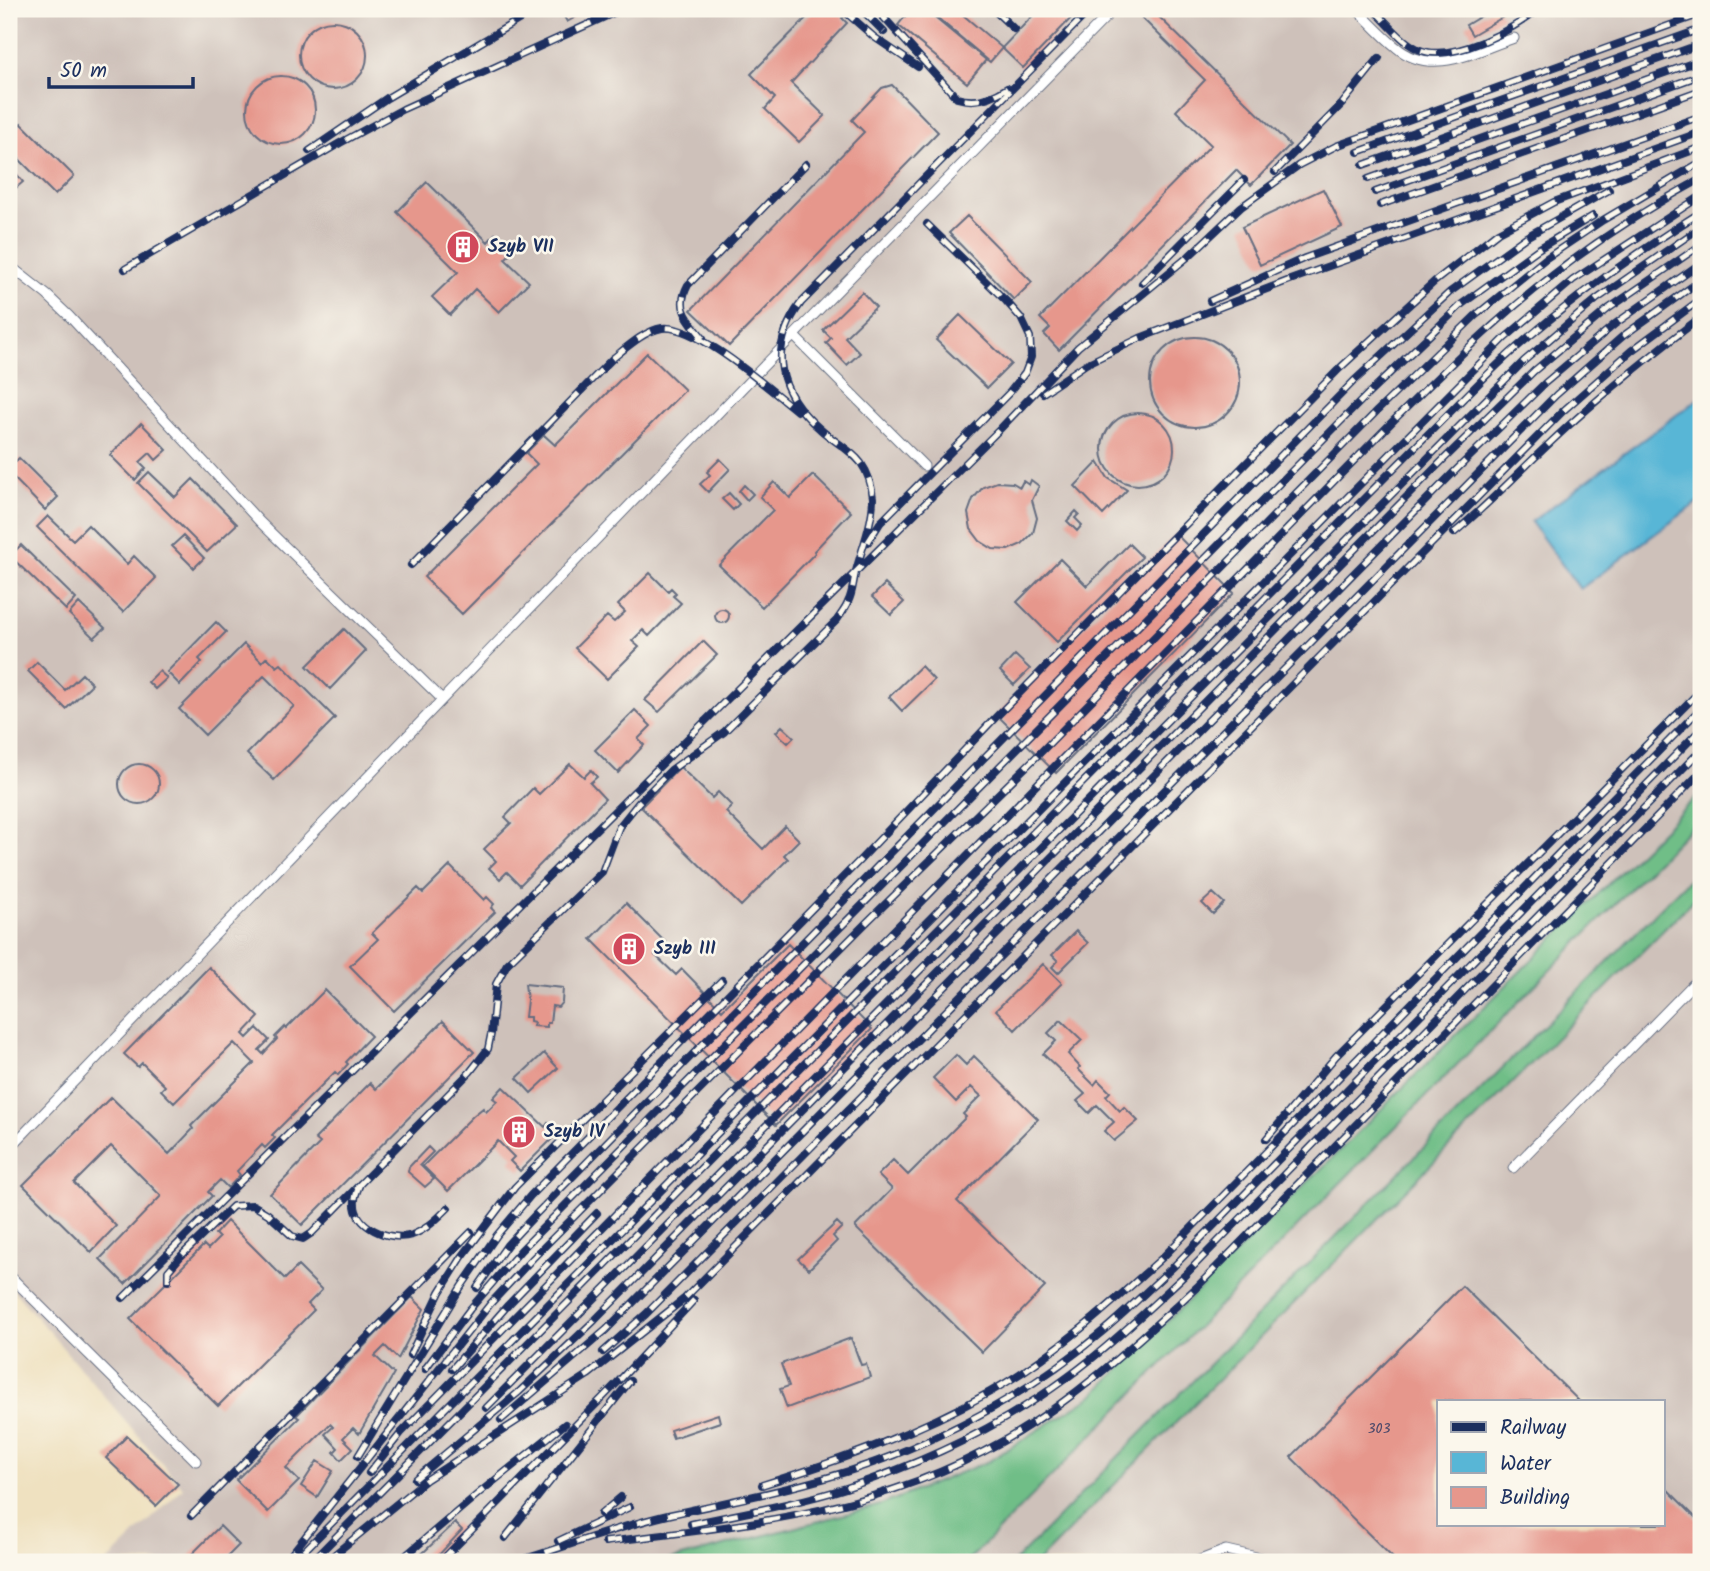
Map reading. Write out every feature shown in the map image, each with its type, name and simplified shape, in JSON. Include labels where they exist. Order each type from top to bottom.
[{"type":"lane","points":[[9,1149],[442,699],[1114,9]]},
{"type":"lane","points":[[1356,9],[1397,49],[1424,62],[1445,62],[1514,38]]},
{"type":"lane","points":[[9,265],[69,316],[260,522],[442,699]]},
{"type":"lane","points":[[794,336],[924,466]]},
{"type":"lane","points":[[1513,1168],[1701,976]]},
{"type":"lane","points":[[9,1275],[196,1461]]},
{"type":"lane","points":[[1195,1562],[1226,1550],[1278,1562]]},
{"type":"shaded area","points":[[9,9],[1701,9],[1701,792],[1092,1396],[989,1461],[881,1505],[663,1562],[107,1562],[183,1488],[9,1285]]},
{"type":"shaded area","points":[[1701,817],[1701,867],[1014,1562],[967,1562]]},
{"type":"shaded area","points":[[1701,892],[1701,1562],[1038,1562]]},
{"type":"green space","points":[[1701,792],[1701,817],[967,1562],[663,1562],[881,1505],[989,1461],[1092,1396]]},
{"type":"green space","points":[[1701,867],[1701,892],[1038,1562],[1014,1562]]},
{"type":"water","points":[[1701,397],[1701,500],[1580,589],[1531,522]]},
{"type":"building","points":[[560,9],[590,9],[567,22]]},
{"type":"building","points":[[815,9],[851,9],[842,18],[847,23],[791,83],[825,116],[799,142],[765,109],[775,98],[751,74]]},
{"type":"building","points":[[911,9],[924,9],[986,60],[967,83],[898,25]]},
{"type":"building","points":[[927,9],[956,9],[1002,48],[990,62]]},
{"type":"building","points":[[1039,9],[1080,9],[1023,68],[1002,48]]},
{"type":"building","points":[[1151,9],[1290,145],[1251,185],[1236,170],[1059,350],[1044,334],[1050,328],[1040,318],[1211,145],[1176,111],[1205,80],[1142,18]]},
{"type":"building","points":[[1493,9],[1498,9],[1503,17],[1472,35],[1466,25]]},
{"type":"building","points":[[333,21],[346,24],[357,31],[364,42],[367,55],[364,68],[357,79],[346,86],[333,89],[320,86],[309,79],[302,68],[299,55],[302,42],[309,31],[320,24]]},
{"type":"building","points":[[281,76],[294,79],[305,86],[312,97],[315,110],[312,123],[305,134],[294,141],[281,144],[268,141],[257,134],[250,123],[247,110],[250,97],[257,86],[268,79]]},
{"type":"building","points":[[892,85],[938,132],[729,346],[691,310],[864,132],[852,120],[882,88]]},
{"type":"building","points":[[21,123],[74,176],[55,195],[9,149],[9,136]]},
{"type":"building","points":[[9,165],[23,182],[9,194]]},
{"type":"building","name":"Szyb VII","points":[[427,182],[488,242],[495,234],[513,251],[505,259],[529,282],[499,312],[475,289],[450,315],[432,297],[458,272],[397,212]]},
{"type":"building","points":[[1323,189],[1342,227],[1260,265],[1242,227]]},
{"type":"building","points":[[967,216],[1032,282],[1014,300],[949,233]]},
{"type":"building","points":[[862,292],[876,307],[845,337],[860,353],[847,365],[826,343],[831,338],[823,330]]},
{"type":"building","points":[[960,315],[1011,364],[987,388],[936,340]]},
{"type":"building","points":[[1195,337],[1212,341],[1227,350],[1236,365],[1240,382],[1236,399],[1227,414],[1212,423],[1195,427],[1178,423],[1163,414],[1154,399],[1150,382],[1154,365],[1163,350],[1178,341]]},
{"type":"building","points":[[647,353],[685,390],[462,614],[424,577],[537,464],[526,453],[544,435],[555,445]]},
{"type":"building","points":[[1138,413],[1152,416],[1164,423],[1171,435],[1174,449],[1171,463],[1164,475],[1152,482],[1138,485],[1124,482],[1112,475],[1105,463],[1102,449],[1105,435],[1112,423],[1124,416]]},
{"type":"building","points":[[141,423],[167,450],[156,460],[150,453],[140,462],[146,468],[135,480],[110,455]]},
{"type":"building","points":[[19,458],[58,497],[45,510],[9,473],[9,468]]},
{"type":"building","points":[[720,459],[730,469],[708,492],[700,484],[710,475],[707,472]]},
{"type":"building","points":[[1098,462],[1108,478],[1127,490],[1103,515],[1075,486]]},
{"type":"building","points":[[149,472],[175,497],[193,479],[237,524],[207,552],[138,483]]},
{"type":"building","points":[[813,475],[851,512],[762,607],[719,565],[773,510],[760,497],[774,482],[790,498]]},
{"type":"building","points":[[1031,480],[1039,486],[1032,500],[1037,518],[1033,533],[1022,544],[1008,550],[993,549],[980,541],[971,529],[968,513],[973,499],[983,487],[997,482],[1013,483],[1020,487],[1023,481],[1029,485]]},
{"type":"building","points":[[744,485],[753,494],[747,500],[739,491]]},
{"type":"building","points":[[729,493],[739,504],[733,510],[722,499]]},
{"type":"building","points":[[1076,511],[1079,514],[1075,518],[1082,525],[1077,531],[1067,521]]},
{"type":"building","points":[[48,516],[73,540],[88,525],[127,564],[134,556],[156,578],[123,612],[37,527]]},
{"type":"building","points":[[1176,534],[1234,593],[1056,773],[997,715]]},
{"type":"building","points":[[183,536],[204,558],[194,568],[172,546]]},
{"type":"building","points":[[1129,544],[1142,557],[1057,642],[1017,602],[1060,559],[1087,586]]},
{"type":"building","points":[[21,545],[76,599],[66,610],[10,556]]},
{"type":"building","points":[[650,573],[668,591],[671,588],[676,593],[673,596],[681,603],[649,636],[643,630],[632,641],[639,647],[607,679],[575,648],[607,616],[614,622],[625,612],[618,605]]},
{"type":"building","points":[[885,584],[904,602],[891,615],[872,597]]},
{"type":"building","points":[[79,603],[105,628],[94,638],[69,614]]},
{"type":"building","points":[[719,609],[725,609],[729,616],[725,623],[719,623],[715,619],[715,613]]},
{"type":"building","points":[[216,622],[226,632],[199,659],[202,662],[180,685],[167,672]]},
{"type":"building","points":[[344,629],[366,651],[330,689],[307,666]]},
{"type":"building","points":[[703,641],[717,655],[659,712],[645,700]]},
{"type":"building","points":[[244,644],[262,662],[267,657],[277,667],[281,664],[335,718],[274,780],[247,754],[294,706],[264,676],[205,735],[179,709]]},
{"type":"building","points":[[1015,655],[1030,669],[1014,685],[1000,671]]},
{"type":"building","points":[[37,662],[65,690],[82,674],[92,684],[66,709],[28,671]]},
{"type":"building","points":[[921,666],[934,680],[902,711],[889,697]]},
{"type":"building","points":[[159,671],[167,678],[155,689],[148,682]]},
{"type":"building","points":[[635,710],[651,726],[638,739],[644,745],[618,773],[595,750]]},
{"type":"building","points":[[782,726],[794,737],[788,743],[776,732]]},
{"type":"building","points":[[139,764],[147,765],[153,770],[158,776],[158,792],[153,798],[147,803],[139,804],[131,803],[125,798],[120,792],[119,784],[120,776],[125,770],[131,765]]},
{"type":"building","points":[[570,764],[584,777],[591,770],[597,777],[590,783],[605,799],[520,885],[507,872],[500,879],[489,868],[496,861],[484,849],[511,823],[505,817],[533,788],[539,794]]},
{"type":"building","points":[[680,767],[712,798],[718,792],[732,806],[726,812],[763,849],[785,826],[799,840],[784,855],[788,859],[741,906],[641,807]]},
{"type":"building","points":[[450,866],[484,900],[487,897],[494,904],[491,908],[495,912],[394,1011],[350,966],[378,939],[372,933],[418,888],[423,893]]},
{"type":"building","points":[[1213,893],[1224,903],[1213,914],[1202,903]]},
{"type":"building","points":[[626,903],[666,943],[655,955],[676,975],[682,969],[722,1010],[788,944],[872,1029],[776,1125],[591,939]]},
{"type":"building","points":[[1076,931],[1088,943],[1058,973],[1052,967],[1058,961],[1052,955]]},
{"type":"building","points":[[1043,964],[1062,983],[1015,1030],[996,1010]]},
{"type":"building","points":[[209,967],[259,1017],[243,1034],[247,1038],[257,1028],[269,1040],[259,1050],[263,1054],[277,1039],[275,1037],[325,990],[371,1036],[346,1062],[348,1064],[338,1075],[335,1072],[272,1135],[275,1138],[265,1148],[262,1145],[237,1171],[240,1175],[228,1188],[220,1180],[208,1192],[212,1196],[125,1284],[100,1259],[161,1196],[111,1146],[74,1183],[116,1226],[91,1252],[23,1185],[111,1097],[169,1154],[193,1129],[191,1126],[254,1063],[234,1043],[174,1103],[161,1090],[165,1086],[142,1063],[138,1067],[124,1054]]},
{"type":"building","points":[[525,984],[563,988],[562,1002],[558,1007],[552,1006],[547,1027],[533,1026],[534,1022],[530,1021],[530,1017],[525,1017]]},
{"type":"building","points":[[1061,1020],[1082,1040],[1068,1054],[1080,1067],[1078,1069],[1094,1085],[1098,1080],[1110,1092],[1106,1096],[1120,1111],[1124,1107],[1138,1121],[1114,1141],[1104,1131],[1114,1122],[1097,1105],[1089,1113],[1077,1101],[1085,1094],[1043,1054],[1056,1041],[1048,1033]]},
{"type":"building","points":[[443,1021],[474,1052],[302,1225],[270,1194],[320,1143],[315,1139],[370,1083],[376,1089]]},
{"type":"building","points":[[544,1053],[558,1068],[531,1093],[517,1078]]},
{"type":"building","points":[[956,1055],[966,1065],[974,1056],[1038,1119],[957,1201],[1045,1287],[982,1352],[855,1227],[892,1189],[878,1175],[893,1160],[908,1175],[966,1117],[963,1114],[981,1096],[971,1087],[956,1102],[933,1078]]},
{"type":"building","points":[[503,1087],[545,1127],[548,1123],[558,1133],[520,1171],[510,1161],[514,1157],[498,1141],[448,1191],[423,1166],[473,1116],[483,1108],[486,1112],[497,1101],[493,1098]]},
{"type":"building","points":[[428,1147],[433,1152],[420,1165],[434,1179],[425,1187],[408,1172],[409,1167]]},
{"type":"building","points":[[227,1221],[285,1279],[298,1266],[322,1290],[308,1304],[314,1310],[218,1406],[130,1319],[204,1245],[208,1249],[219,1238],[215,1234]]},
{"type":"building","points":[[837,1222],[842,1227],[833,1236],[837,1241],[809,1269],[798,1259]]},
{"type":"building","points":[[1462,1286],[1578,1400],[1437,1400],[1437,1526],[1664,1526],[1664,1486],[1701,1523],[1701,1562],[1397,1562],[1291,1457]]},
{"type":"building","points":[[412,1297],[424,1309],[398,1359],[385,1346],[375,1356],[394,1374],[359,1434],[353,1428],[343,1438],[353,1448],[341,1460],[334,1452],[338,1448],[325,1434],[333,1427],[330,1424],[286,1468],[299,1481],[268,1512],[236,1480],[299,1418],[296,1416]]},
{"type":"building","points":[[851,1338],[861,1365],[866,1364],[870,1377],[787,1408],[780,1389],[789,1386],[781,1364]]},
{"type":"building","points":[[718,1414],[720,1422],[673,1438],[670,1430]]},
{"type":"building","points":[[127,1436],[178,1484],[156,1506],[106,1458]]},
{"type":"building","points":[[317,1461],[333,1471],[317,1497],[301,1486]]},
{"type":"building","points":[[455,1523],[462,1530],[436,1558],[431,1562],[413,1562]]},
{"type":"building","points":[[220,1526],[239,1545],[222,1562],[184,1562]]},
{"type":"railway","points":[[309,151],[387,98],[537,9]]},
{"type":"railway","points":[[125,269],[403,109],[622,9]]},
{"type":"railway","points":[[842,9],[874,37],[918,67]]},
{"type":"railway","points":[[861,9],[884,32]]},
{"type":"railway","points":[[876,9],[957,98],[984,99],[1007,88]]},
{"type":"railway","points":[[993,9],[1014,29]]},
{"type":"railway","points":[[168,1281],[168,1271],[233,1206],[253,1205],[268,1214],[292,1236],[303,1239],[312,1233],[470,1072],[488,1049],[496,984],[507,964],[602,872],[619,827],[639,802],[671,770],[724,732],[837,620],[851,595],[867,535],[873,507],[871,485],[861,463],[806,415],[787,385],[781,354],[790,320],[801,303],[1091,9]]},
{"type":"railway","points":[[1373,9],[1406,41],[1418,49],[1431,52],[1447,52],[1481,43],[1514,26],[1538,9]]},
{"type":"railway","points":[[123,1298],[1000,429],[1078,347],[1189,256],[1241,207],[1299,165],[1336,146],[1701,14]]},
{"type":"railway","points":[[1358,152],[1701,29]]},
{"type":"railway","points":[[1363,165],[1701,44]]},
{"type":"railway","points":[[1275,172],[1342,104],[1379,58]]},
{"type":"railway","points":[[1368,179],[1701,60]]},
{"type":"railway","points":[[1375,192],[1701,75]]},
{"type":"railway","points":[[1380,205],[1701,90]]},
{"type":"railway","points":[[1210,301],[1305,258],[1701,116]]},
{"type":"railway","points":[[1043,393],[1086,364],[1140,338],[1290,280],[1701,132]]},
{"type":"railway","points":[[358,1456],[461,1287],[497,1235],[531,1195],[1340,368],[1434,282],[1498,232],[1554,202],[1699,148]]},
{"type":"railway","points":[[285,1562],[491,1303],[533,1258],[869,920],[1034,759],[1377,411],[1475,316],[1545,259],[1603,220],[1701,162]]},
{"type":"railway","points":[[703,338],[683,308],[684,293],[688,285],[806,164]]},
{"type":"railway","points":[[369,1473],[401,1433],[1442,373],[1515,306],[1565,266],[1618,228],[1701,179]]},
{"type":"railway","points":[[1142,283],[1244,180]]},
{"type":"railway","points":[[477,1288],[507,1245],[536,1214],[1354,381],[1450,292],[1526,237],[1609,190]]},
{"type":"railway","points":[[304,1551],[1505,338],[1573,280],[1701,196]]},
{"type":"railway","points":[[311,1562],[1492,371],[1583,293],[1701,212]]},
{"type":"railway","points":[[425,1369],[470,1309],[521,1250],[1366,396],[1462,304],[1538,249],[1593,216]]},
{"type":"railway","points":[[868,542],[880,523],[1010,392],[1025,373],[1031,357],[1030,337],[1021,318],[927,224]]},
{"type":"railway","points":[[486,1408],[1524,361],[1597,299],[1701,227]]},
{"type":"railway","points":[[415,1479],[519,1392],[595,1320],[1534,371],[1608,309],[1701,245]]},
{"type":"railway","points":[[501,1420],[606,1330],[1545,383],[1615,324],[1701,263]]},
{"type":"railway","points":[[603,1352],[646,1314],[1556,395],[1623,336],[1701,280]]},
{"type":"railway","points":[[325,1562],[426,1480],[588,1375],[684,1299],[1563,411],[1631,351],[1701,299]]},
{"type":"railway","points":[[1454,533],[1560,433],[1701,317]]},
{"type":"railway","points":[[411,565],[612,359],[636,340],[655,330],[676,329],[694,336],[732,360],[797,411]]},
{"type":"railway","points":[[1266,1139],[1336,1056],[1701,690]]},
{"type":"railway","points":[[762,1485],[878,1444],[962,1407],[1014,1378],[1080,1329],[1163,1257],[1701,708]]},
{"type":"railway","points":[[515,1562],[610,1531],[782,1490],[894,1455],[977,1416],[1055,1368],[1112,1323],[1174,1266],[1701,729]]},
{"type":"railway","points":[[691,1524],[808,1499],[904,1467],[960,1442],[1014,1413],[1081,1367],[1185,1275],[1701,750]]},
{"type":"railway","points":[[605,1542],[759,1522],[859,1500],[907,1485],[955,1465],[1003,1441],[1055,1408],[1128,1350],[1197,1287],[1701,772]]},
{"type":"railway","points":[[410,1355],[440,1292],[462,1257],[515,1187],[722,980]]},
{"type":"railway","points":[[360,1184],[355,1200],[356,1210],[366,1225],[384,1234],[403,1237],[417,1233],[448,1208]]},
{"type":"railway","points":[[452,1369],[508,1305],[597,1213]]},
{"type":"railway","points":[[191,1516],[471,1232]]},
{"type":"railway","points":[[440,1562],[617,1383],[694,1300]]},
{"type":"railway","points":[[505,1538],[630,1381]]},
{"type":"railway","points":[[398,1562],[565,1424]]},
{"type":"railway","points":[[601,1514],[621,1497]]},
{"type":"railway","points":[[558,1541],[630,1507]]},
{"type":"place","name":"Szyb VII","points":[[463,247]]},
{"type":"place","name":"Szyb III","points":[[629,949]]},
{"type":"place","name":"Szyb IV","points":[[519,1132]]}]
